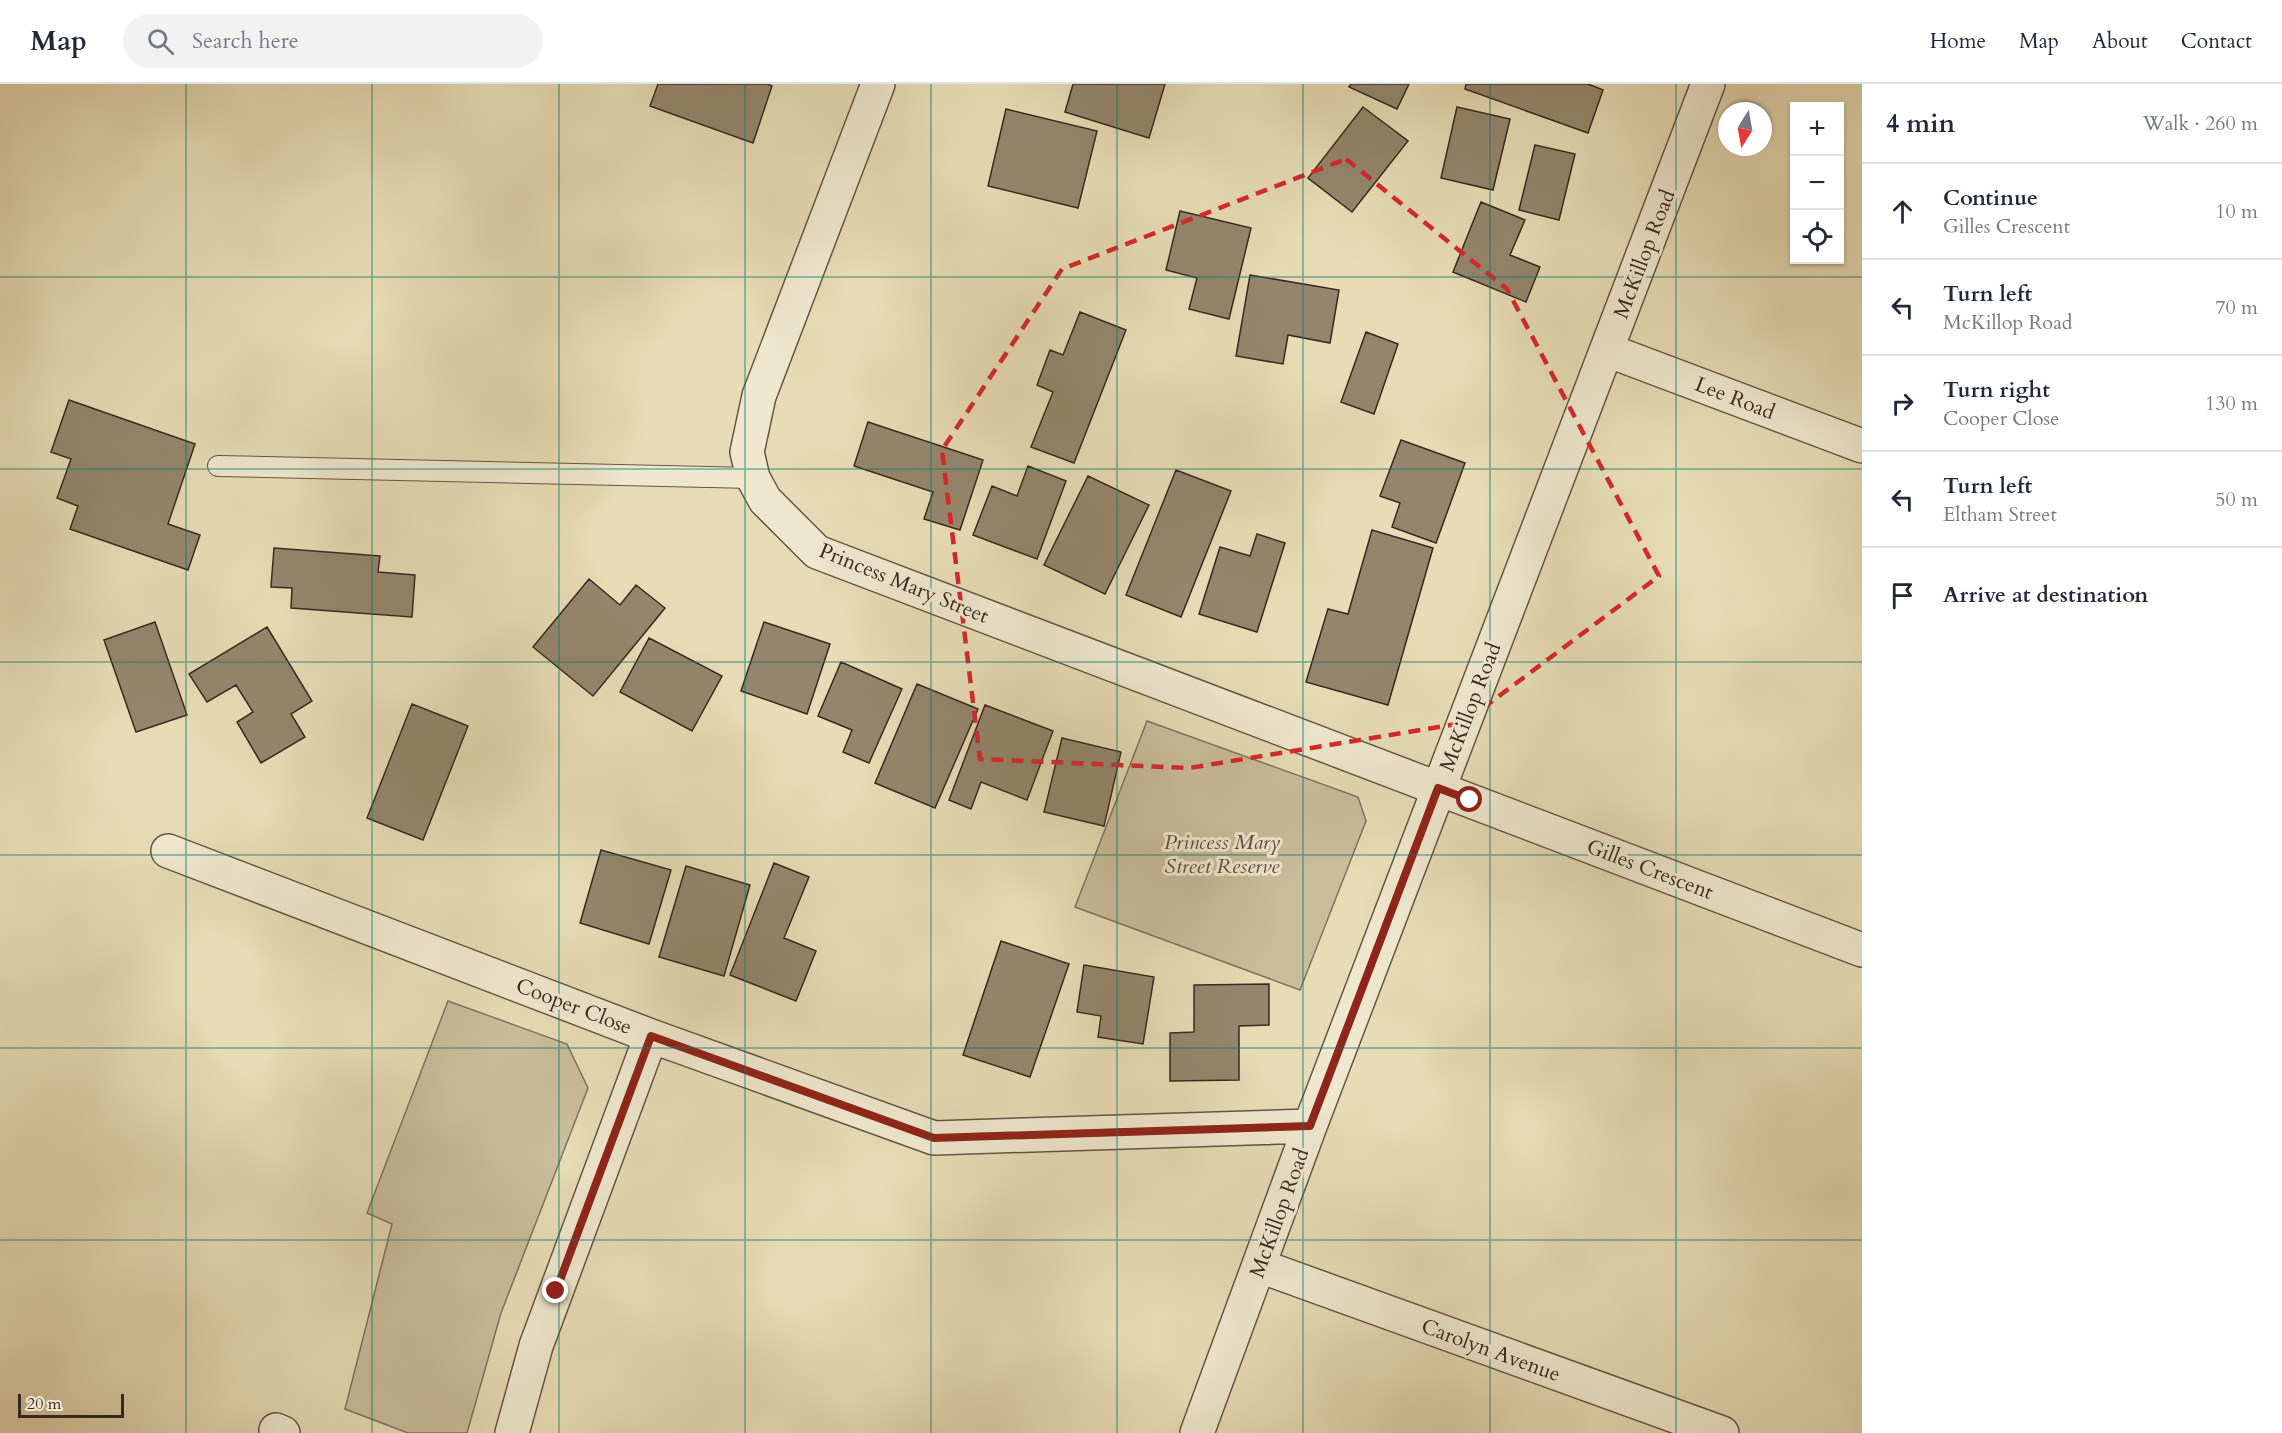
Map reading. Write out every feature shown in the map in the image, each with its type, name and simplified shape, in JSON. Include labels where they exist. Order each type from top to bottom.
[{"type":"street","name":"Princess Mary Street","points":[[878,84],[759,396],[747,452],[753,478],[765,500],[817,552],[1438,788]]},
{"type":"street","name":"McKillop Road","points":[[1197,1433],[1438,788],[1708,84]]},
{"type":"street","name":"Lee Road","points":[[1607,350],[1862,446]]},
{"type":"street","name":"Gilles Crescent","points":[[1438,788],[1862,950]]},
{"type":"street","name":"Cooper Close","points":[[168,851],[651,1036],[934,1138],[1310,1126]]},
{"type":"street","points":[[512,1433],[536,1346],[651,1036]]},
{"type":"street","name":"Carolyn Avenue","points":[[1260,1266],[1722,1433]]},
{"type":"lane","points":[[218,466],[753,478]]},
{"type":"highlighted area","points":[[1346,159],[1507,289],[1659,576],[1463,723],[1189,768],[980,759],[942,450],[1062,269]]},
{"type":"green space","name":"Princess Mary Street Reserve","points":[[1147,721],[1358,797],[1366,821],[1300,990],[1075,907]]},
{"type":"green space","points":[[448,1001],[567,1044],[588,1088],[501,1313],[467,1433],[408,1433],[345,1409],[392,1224],[367,1213]]},
{"type":"building","points":[[658,84],[768,84],[772,86],[753,143],[650,106]]},
{"type":"building","points":[[1073,84],[1165,84],[1149,138],[1065,112]]},
{"type":"building","points":[[1351,84],[1409,84],[1397,109],[1349,87]]},
{"type":"building","points":[[1466,84],[1588,84],[1603,90],[1588,133],[1465,89]]},
{"type":"building","points":[[1363,107],[1408,141],[1352,212],[1308,178]]},
{"type":"building","points":[[1457,107],[1510,119],[1493,190],[1441,178]]},
{"type":"building","points":[[1006,109],[1097,131],[1078,208],[988,186]]},
{"type":"building","points":[[1535,145],[1575,154],[1559,220],[1519,210]]},
{"type":"building","points":[[1481,202],[1525,220],[1510,255],[1540,267],[1526,302],[1453,272]]},
{"type":"building","points":[[1180,211],[1251,228],[1229,319],[1189,309],[1197,278],[1166,270]]},
{"type":"building","points":[[1250,275],[1339,290],[1330,343],[1288,335],[1283,364],[1236,356]]},
{"type":"building","points":[[1080,312],[1126,330],[1074,463],[1031,447],[1053,392],[1037,385],[1050,350],[1063,355]]},
{"type":"building","points":[[1366,332],[1398,344],[1374,414],[1341,402]]},
{"type":"building","points":[[69,400],[195,444],[168,524],[200,535],[188,570],[70,529],[78,506],[57,498],[71,459],[51,452]]},
{"type":"building","points":[[868,422],[983,460],[960,530],[924,519],[933,492],[854,466]]},
{"type":"building","points":[[1401,440],[1465,463],[1436,543],[1392,527],[1400,503],[1380,496]]},
{"type":"building","points":[[1028,466],[1066,481],[1037,559],[973,535],[992,486],[1017,496]]},
{"type":"building","points":[[1176,470],[1231,491],[1181,617],[1126,595]]},
{"type":"building","points":[[1088,476],[1149,505],[1105,594],[1044,565]]},
{"type":"building","points":[[1372,530],[1433,548],[1388,705],[1306,682],[1328,609],[1348,614]]},
{"type":"building","points":[[1257,534],[1285,543],[1257,632],[1199,614],[1220,547],[1250,556]]},
{"type":"building","points":[[274,548],[380,556],[378,572],[415,575],[412,617],[291,608],[292,588],[271,587]]},
{"type":"building","points":[[589,579],[620,605],[636,585],[665,608],[593,696],[533,647]]},
{"type":"building","points":[[155,622],[187,715],[136,732],[104,640]]},
{"type":"building","points":[[764,622],[830,644],[807,714],[741,691]]},
{"type":"building","points":[[267,627],[312,701],[291,714],[305,737],[261,763],[237,722],[253,712],[236,685],[207,702],[189,674]]},
{"type":"building","points":[[649,638],[722,676],[692,731],[620,692]]},
{"type":"building","points":[[841,662],[902,689],[869,763],[843,752],[852,730],[818,716]]},
{"type":"building","points":[[917,684],[978,709],[935,808],[875,783]]},
{"type":"building","points":[[412,704],[468,726],[423,840],[367,818]]},
{"type":"building","points":[[985,705],[1053,731],[1027,800],[981,782],[971,809],[949,800]]},
{"type":"building","points":[[1062,738],[1121,752],[1104,826],[1044,812]]},
{"type":"building","points":[[601,850],[671,870],[649,944],[580,923]]},
{"type":"building","points":[[774,863],[809,877],[784,938],[816,951],[796,1001],[730,975]]},
{"type":"building","points":[[686,866],[750,885],[724,976],[659,957]]},
{"type":"building","points":[[1001,941],[1069,964],[1030,1077],[963,1055]]},
{"type":"building","points":[[1084,965],[1154,977],[1143,1044],[1098,1037],[1101,1016],[1077,1012]]},
{"type":"building","points":[[1269,984],[1269,1025],[1239,1026],[1239,1080],[1170,1081],[1170,1033],[1194,1032],[1194,985]]},
{"type":"route","points":[[556,1291],[651,1036],[934,1138],[1310,1126],[1438,788],[1470,800]]}]
